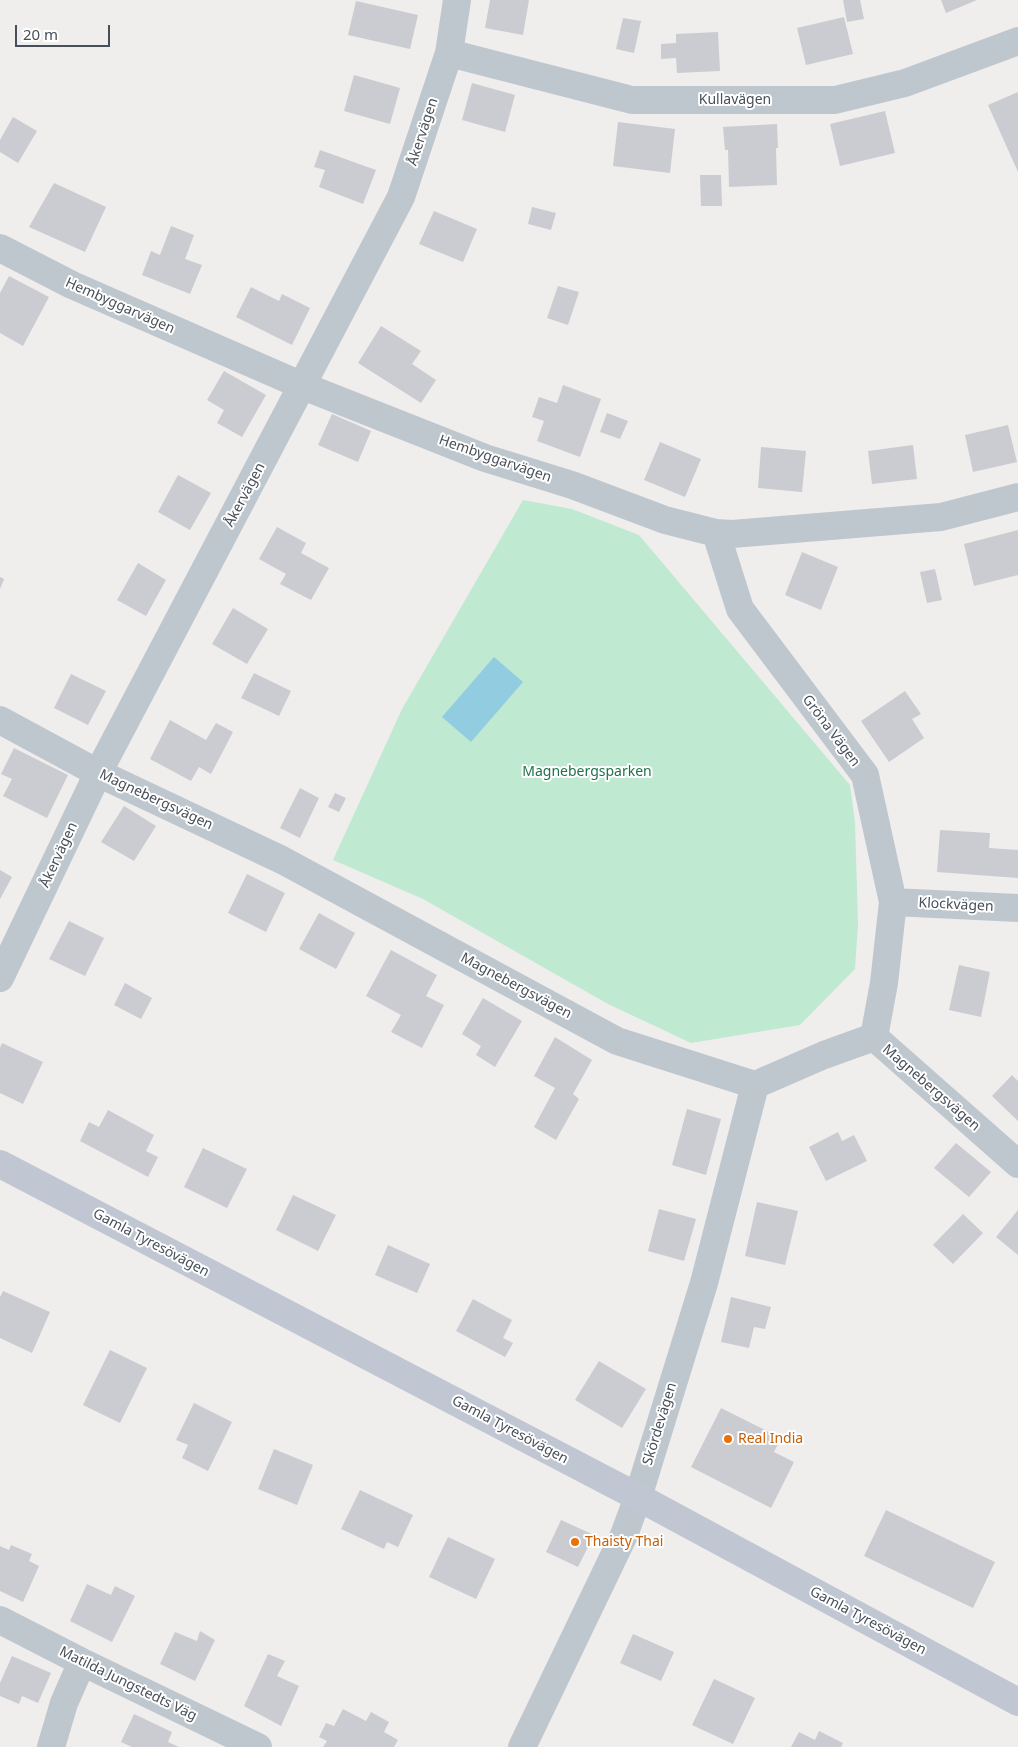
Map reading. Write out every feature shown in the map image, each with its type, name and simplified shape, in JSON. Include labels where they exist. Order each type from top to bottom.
[{"type":"street","name":"Åkervägen","points":[[0,978],[98,773],[401,197],[449,53],[457,0]]},
{"type":"street","name":"Kullavägen","points":[[449,53],[632,100],[835,100],[905,83],[1018,42]]},
{"type":"street","name":"Hembyggarvägen","points":[[1,250],[72,285],[303,386],[485,458],[572,485],[665,520],[716,533],[732,534],[941,517],[1018,497]]},
{"type":"street","name":"Gröna Vägen","points":[[716,533],[740,609],[864,775],[893,902],[884,983],[874,1037]]},
{"type":"street","name":"Magnebergsvägen","points":[[0,720],[98,773],[282,860],[617,1041],[755,1085],[824,1055],[874,1037],[1018,1164]]},
{"type":"street","name":"Klockvägen","points":[[893,902],[1018,908]]},
{"type":"street","name":"Skördevägen","points":[[522,1747],[624,1535],[638,1497],[704,1284],[755,1085]]},
{"type":"street","name":"Gamla Tyresövägen","points":[[0,1164],[638,1497],[1018,1702]]},
{"type":"street","name":"Matilda Jungstedts Väg","points":[[0,1620],[258,1747]]},
{"type":"street","points":[[51,1747],[64,1702],[82,1662]]},
{"type":"green space","name":"Magnebergsparken","points":[[523,500],[572,509],[639,535],[850,785],[855,822],[858,924],[855,969],[800,1025],[691,1043],[608,1004],[423,899],[333,860],[402,709]]},
{"type":"water","points":[[494,657],[523,682],[471,742],[442,717]]},
{"type":"building","points":[[490,0],[529,0],[523,35],[485,28]]},
{"type":"building","points":[[843,0],[860,0],[864,19],[847,22]]},
{"type":"building","points":[[941,0],[977,0],[946,13]]},
{"type":"building","points":[[356,1],[418,15],[410,49],[348,35]]},
{"type":"building","points":[[844,17],[853,54],[806,65],[797,28]]},
{"type":"building","points":[[623,18],[641,21],[634,53],[616,49]]},
{"type":"building","points":[[718,32],[720,71],[677,73],[676,58],[661,59],[661,44],[676,43],[676,34]]},
{"type":"building","points":[[354,75],[400,88],[390,124],[344,111]]},
{"type":"building","points":[[472,83],[515,95],[505,132],[462,120]]},
{"type":"building","points":[[1018,92],[1018,172],[988,105]]},
{"type":"building","points":[[885,111],[895,153],[840,166],[830,124]]},
{"type":"building","points":[[13,117],[37,131],[18,163],[0,152],[0,140]]},
{"type":"building","points":[[618,122],[675,129],[670,173],[613,166]]},
{"type":"building","points":[[777,124],[777,185],[729,187],[728,150],[725,150],[723,127]]},
{"type":"building","points":[[320,150],[376,170],[363,204],[319,187],[325,170],[314,167]]},
{"type":"building","points":[[700,175],[721,175],[722,206],[701,206]]},
{"type":"building","points":[[54,183],[106,207],[85,252],[29,227]]},
{"type":"building","points":[[532,207],[556,213],[551,230],[528,224]]},
{"type":"building","points":[[434,211],[477,229],[463,262],[419,244]]},
{"type":"building","points":[[171,226],[194,235],[185,259],[202,265],[190,294],[142,275],[151,251],[160,255]]},
{"type":"building","points":[[9,276],[49,297],[23,346],[0,333],[0,293]]},
{"type":"building","points":[[558,286],[579,292],[568,325],[547,318]]},
{"type":"building","points":[[251,287],[279,301],[282,294],[310,308],[292,345],[236,317]]},
{"type":"building","points":[[381,326],[421,351],[412,364],[436,380],[421,403],[358,363]]},
{"type":"building","points":[[224,371],[266,395],[242,437],[217,423],[224,410],[207,400]]},
{"type":"building","points":[[563,385],[601,399],[580,457],[537,441],[544,421],[532,417],[539,397],[557,403]]},
{"type":"building","points":[[607,413],[628,421],[620,439],[600,432]]},
{"type":"building","points":[[332,414],[371,431],[358,462],[318,445]]},
{"type":"building","points":[[1008,425],[1017,462],[973,472],[965,435]]},
{"type":"building","points":[[660,442],[701,459],[685,497],[644,480]]},
{"type":"building","points":[[913,445],[917,479],[872,484],[868,451]]},
{"type":"building","points":[[761,447],[806,451],[802,492],[758,488]]},
{"type":"building","points":[[178,475],[211,493],[190,530],[158,512]]},
{"type":"building","points":[[277,527],[306,543],[301,553],[329,568],[311,600],[280,584],[286,574],[259,559]]},
{"type":"building","points":[[1018,530],[1018,575],[974,586],[964,544]]},
{"type":"building","points":[[802,552],[838,567],[821,610],[785,595]]},
{"type":"building","points":[[138,563],[166,580],[146,616],[117,600]]},
{"type":"building","points":[[935,569],[942,600],[927,603],[920,572]]},
{"type":"building","points":[[0,577],[4,579],[0,589]]},
{"type":"building","points":[[233,608],[268,629],[247,664],[212,644]]},
{"type":"building","points":[[254,673],[291,691],[279,716],[241,698]]},
{"type":"building","points":[[71,674],[106,691],[88,725],[54,708]]},
{"type":"building","points":[[905,691],[921,714],[912,719],[924,738],[889,762],[861,721]]},
{"type":"building","points":[[170,720],[206,740],[216,723],[233,732],[211,774],[199,767],[191,781],[150,759]]},
{"type":"building","points":[[14,748],[68,775],[47,818],[3,796],[12,779],[1,774]]},
{"type":"building","points":[[300,788],[319,798],[300,838],[280,828]]},
{"type":"building","points":[[335,793],[346,798],[339,812],[328,807]]},
{"type":"building","points":[[124,806],[156,826],[134,861],[101,842]]},
{"type":"building","points":[[940,830],[990,833],[989,848],[1018,850],[1018,878],[937,872]]},
{"type":"building","points":[[0,870],[12,877],[0,899]]},
{"type":"building","points":[[247,874],[285,893],[266,932],[228,913]]},
{"type":"building","points":[[319,913],[355,933],[336,969],[299,949]]},
{"type":"building","points":[[69,921],[104,938],[85,976],[49,959]]},
{"type":"building","points":[[391,950],[437,975],[426,996],[444,1005],[422,1048],[391,1032],[401,1015],[366,996]]},
{"type":"building","points":[[959,965],[990,972],[981,1017],[949,1010]]},
{"type":"building","points":[[125,983],[152,998],[141,1019],[114,1005]]},
{"type":"building","points":[[483,998],[522,1021],[495,1067],[476,1055],[481,1046],[462,1034]]},
{"type":"building","points":[[555,1037],[592,1060],[573,1094],[579,1099],[556,1140],[534,1127],[555,1088],[534,1076]]},
{"type":"building","points":[[2,1043],[43,1062],[23,1104],[0,1093],[0,1048]]},
{"type":"building","points":[[1012,1075],[1018,1081],[1018,1121],[992,1096]]},
{"type":"building","points":[[687,1109],[721,1119],[706,1175],[672,1165]]},
{"type":"building","points":[[108,1110],[154,1135],[146,1151],[158,1157],[148,1177],[80,1141],[89,1122],[99,1127]]},
{"type":"building","points":[[838,1132],[842,1141],[854,1135],[867,1161],[826,1181],[809,1147]]},
{"type":"building","points":[[956,1143],[991,1172],[969,1197],[934,1168]]},
{"type":"building","points":[[203,1148],[247,1169],[227,1208],[184,1187]]},
{"type":"building","points":[[293,1195],[336,1215],[318,1251],[276,1230]]},
{"type":"building","points":[[757,1202],[798,1211],[785,1265],[745,1256]]},
{"type":"building","points":[[659,1209],[696,1219],[684,1261],[648,1251]]},
{"type":"building","points":[[1018,1210],[1018,1255],[996,1237]]},
{"type":"building","points":[[963,1214],[983,1233],[953,1264],[933,1245]]},
{"type":"building","points":[[388,1245],[430,1264],[417,1293],[375,1275]]},
{"type":"building","points":[[3,1291],[50,1312],[32,1353],[0,1338],[0,1297]]},
{"type":"building","points":[[731,1297],[771,1307],[765,1329],[754,1327],[749,1348],[721,1342]]},
{"type":"building","points":[[473,1299],[512,1320],[503,1338],[513,1343],[505,1357],[456,1331]]},
{"type":"building","points":[[110,1350],[147,1368],[120,1423],[83,1405]]},
{"type":"building","points":[[599,1361],[646,1389],[622,1428],[575,1400]]},
{"type":"building","points":[[194,1403],[232,1422],[208,1471],[182,1458],[188,1445],[176,1440]]},
{"type":"building","points":[[721,1408],[781,1438],[774,1452],[794,1462],[771,1508],[691,1467]]},
{"type":"building","points":[[274,1449],[313,1465],[297,1505],[258,1489]]},
{"type":"building","points":[[360,1490],[413,1515],[398,1547],[387,1542],[384,1549],[341,1529]]},
{"type":"building","points":[[886,1510],[995,1562],[973,1608],[864,1556]]},
{"type":"building","points":[[561,1520],[594,1535],[578,1567],[546,1552]]},
{"type":"building","points":[[448,1537],[495,1559],[476,1599],[429,1577]]},
{"type":"building","points":[[11,1545],[32,1554],[29,1561],[39,1566],[23,1602],[0,1591],[0,1546],[9,1550]]},
{"type":"building","points":[[87,1584],[111,1595],[115,1586],[135,1596],[112,1642],[70,1621]]},
{"type":"building","points":[[200,1631],[215,1640],[195,1681],[160,1664],[175,1632],[197,1641]]},
{"type":"building","points":[[633,1634],[674,1652],[661,1681],[620,1663]]},
{"type":"building","points":[[268,1654],[285,1661],[277,1676],[299,1686],[281,1726],[244,1706]]},
{"type":"building","points":[[12,1656],[51,1673],[38,1703],[22,1696],[19,1704],[0,1696],[0,1683]]},
{"type":"building","points":[[714,1679],[755,1698],[733,1744],[692,1725]]},
{"type":"building","points":[[343,1709],[366,1721],[371,1712],[389,1722],[384,1732],[398,1740],[394,1747],[323,1747],[327,1741],[319,1737],[326,1723],[334,1726]]},
{"type":"building","points":[[134,1714],[172,1732],[168,1742],[179,1747],[132,1747],[121,1742]]},
{"type":"building","points":[[819,1731],[843,1743],[841,1747],[791,1747],[799,1732],[815,1740]]},
{"type":"place","name":"Real India","points":[[728,1439]]},
{"type":"place","name":"Thaisty Thai","points":[[575,1542]]}]
